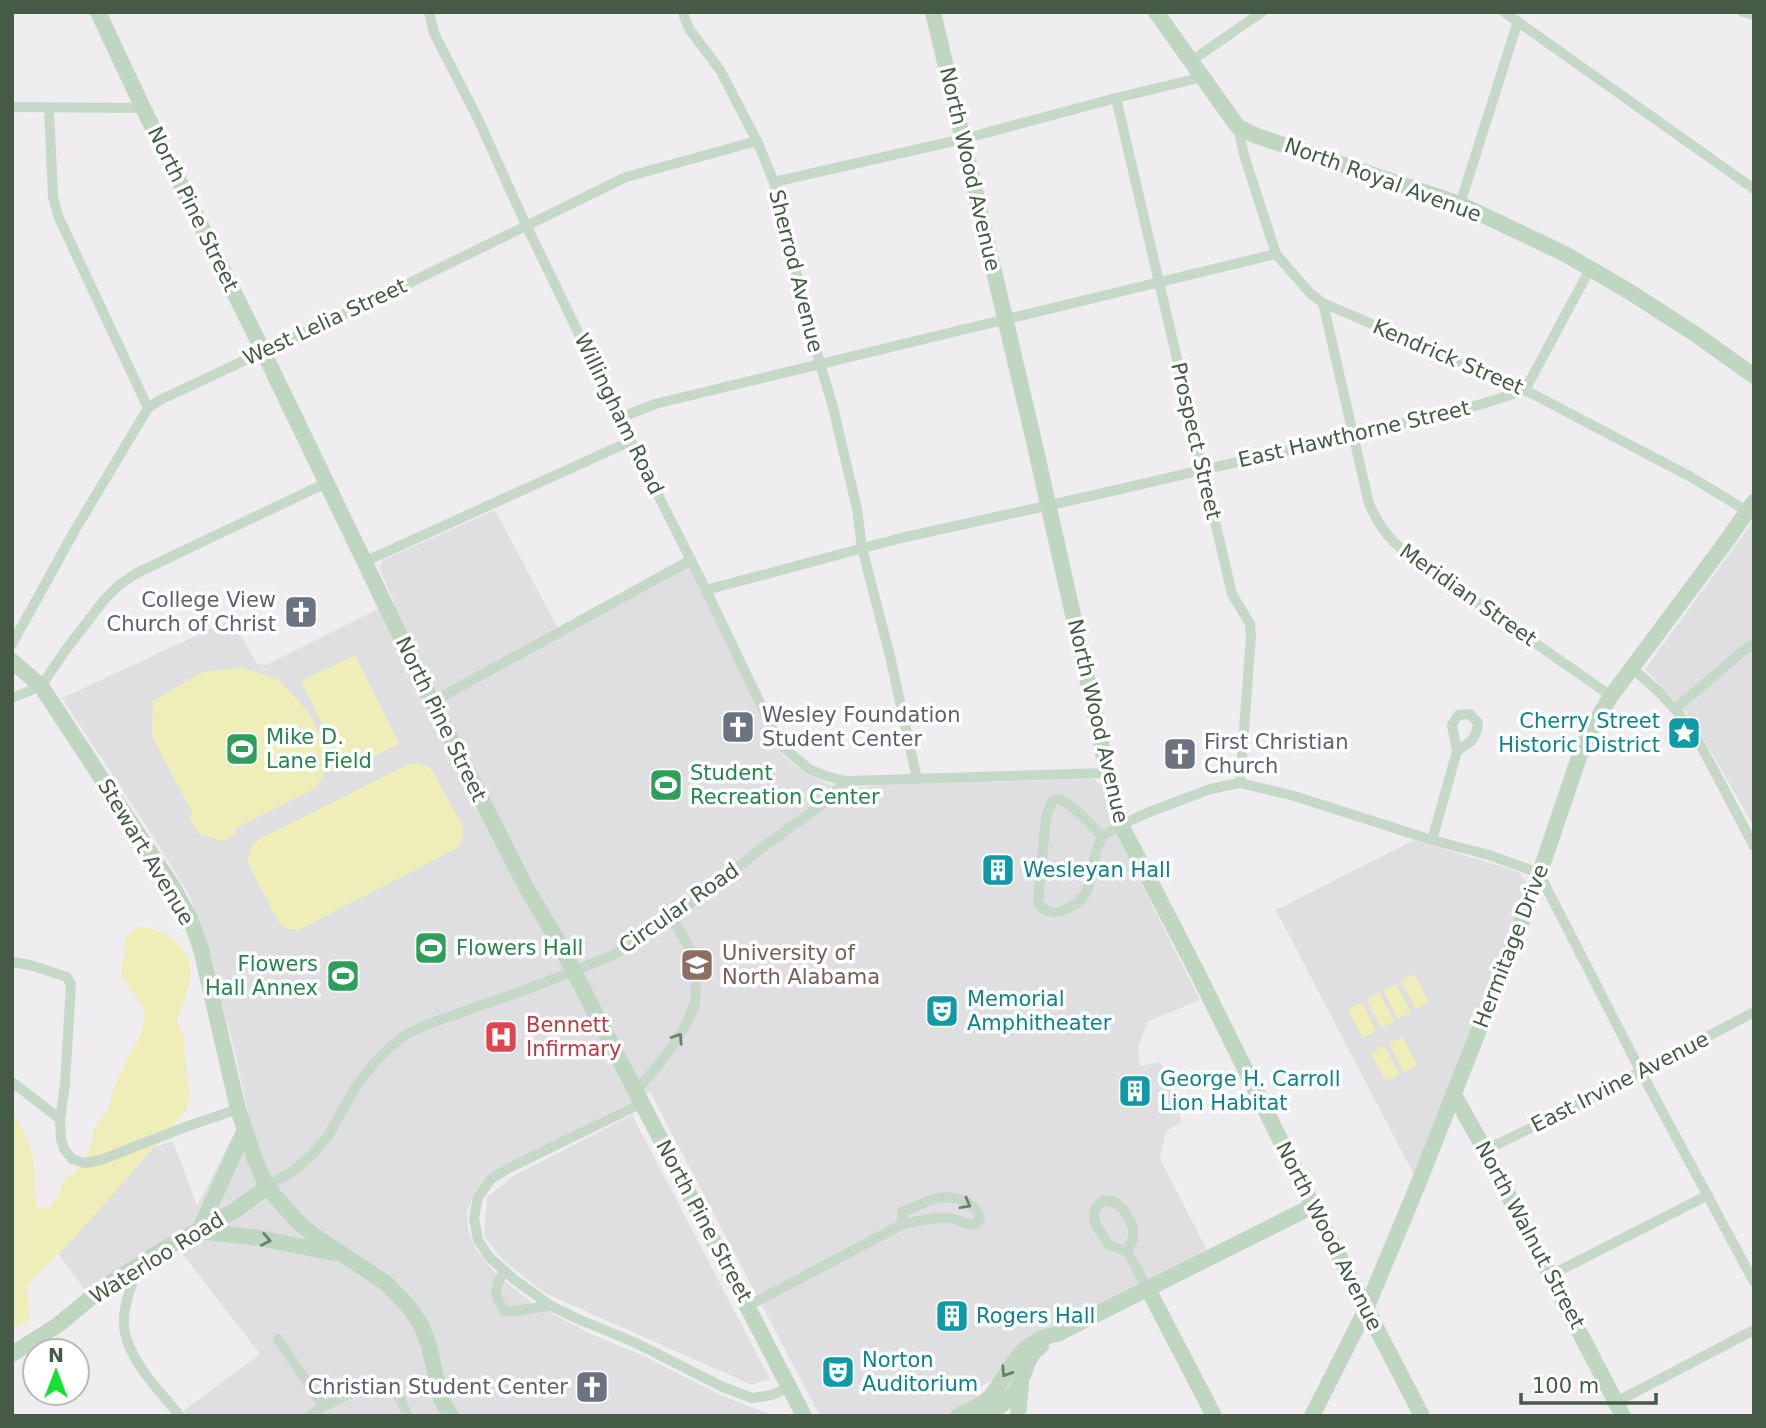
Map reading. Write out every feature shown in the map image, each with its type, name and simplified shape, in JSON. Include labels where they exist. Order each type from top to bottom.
[{"type":"street","name":"North Pine Street","points":[[98,12],[432,702],[527,889],[559,943],[804,1416]]},
{"type":"street","name":"Willingham Road","points":[[429,12],[435,33],[526,225],[768,720],[784,748],[809,769],[846,781]]},
{"type":"street","name":"Sherrod Avenue","points":[[683,12],[690,30],[720,70],[757,141],[774,182],[850,477],[862,548],[887,643],[917,779]]},
{"type":"street","name":"North Wood Avenue","points":[[933,12],[1121,825],[1422,1416]]},
{"type":"street","points":[[1156,12],[1238,127]]},
{"type":"street","points":[[1191,61],[1262,12]]},
{"type":"street","points":[[1504,12],[1754,190]]},
{"type":"street","points":[[1743,12],[1754,15]]},
{"type":"street","points":[[1460,204],[1518,21]]},
{"type":"street","points":[[774,182],[963,139],[1203,78]]},
{"type":"street","name":"Prospect Street","points":[[1116,98],[1231,594],[1250,624],[1240,783]]},
{"type":"street","points":[[12,107],[143,108]]},
{"type":"street","points":[[12,644],[75,530],[148,408],[135,375],[59,218],[52,197],[49,108]]},
{"type":"street","name":"North Royal Avenue","points":[[1238,127],[1256,136],[1460,204],[1565,254],[1630,292],[1754,376]]},
{"type":"street","name":"Kendrick Street","points":[[1238,127],[1244,155],[1276,254],[1310,293],[1323,303],[1525,390],[1751,506]]},
{"type":"street","name":"West Lelia Street","points":[[148,408],[626,177],[757,141]]},
{"type":"street","points":[[620,418],[655,404],[1276,254]]},
{"type":"street","points":[[1525,390],[1590,269]]},
{"type":"street","name":"Meridian Street","points":[[1323,303],[1369,504],[1378,524],[1391,541],[1611,696]]},
{"type":"street","name":"East Hawthorne Street","points":[[706,590],[901,538],[1354,435],[1482,404],[1525,390]]},
{"type":"street","points":[[364,562],[631,441]]},
{"type":"street","points":[[12,698],[41,686],[104,600],[119,585],[137,573],[326,483]]},
{"type":"street","name":"Hermitage Drive","points":[[1312,1416],[1366,1309],[1533,893],[1590,731],[1611,696],[1751,506]]},
{"type":"street","points":[[432,702],[691,560]]},
{"type":"street","points":[[1675,709],[1754,644]]},
{"type":"street","name":"Stewart Avenue","points":[[12,661],[41,686],[174,889],[190,918],[201,949],[244,1132],[267,1187],[313,1235],[386,1283],[409,1307],[421,1325],[429,1346],[441,1399],[450,1416]]},
{"type":"street","points":[[1632,668],[1692,727],[1750,830],[1754,846]]},
{"type":"street","points":[[1432,840],[1457,751]]},
{"type":"street","points":[[846,781],[1107,773]]},
{"type":"street","name":"Circular Road","points":[[267,1187],[297,1168],[314,1153],[328,1136],[355,1088],[375,1062],[407,1034],[611,956],[648,935],[828,800],[846,781]]},
{"type":"street","points":[[1102,836],[1066,803],[1059,799],[1054,800],[1045,826],[1038,902],[1041,907],[1052,912],[1061,912],[1077,904],[1085,896],[1102,836],[1121,825],[1210,789],[1240,783],[1294,796],[1432,840],[1489,855],[1539,873],[1641,1072],[1754,1282]]},
{"type":"street","points":[[672,918],[691,950],[696,982],[695,1003],[686,1025],[639,1097],[491,1179],[478,1197],[474,1218],[478,1240],[490,1258],[551,1306],[636,1343],[723,1388],[752,1398],[772,1395],[789,1387]]},
{"type":"street","points":[[12,962],[67,977],[71,984],[65,1084],[60,1119],[64,1149],[72,1159],[85,1163],[101,1160],[238,1109]]},
{"type":"street","name":"East Irvine Avenue","points":[[1485,1150],[1754,1012]]},
{"type":"street","points":[[12,1082],[60,1119]]},
{"type":"street","name":"North Walnut Street","points":[[1453,1094],[1620,1409]]},
{"type":"street","points":[[244,1132],[199,1231],[260,1238],[343,1255]]},
{"type":"street","name":"Waterloo Road","points":[[12,1354],[58,1325],[105,1286],[234,1211],[267,1187]]},
{"type":"street","points":[[1551,1275],[1708,1195]]},
{"type":"street","points":[[748,1306],[902,1218],[939,1198],[955,1198],[969,1203],[978,1211],[980,1219],[976,1224],[970,1225],[951,1218],[902,1218]]},
{"type":"street","points":[[1127,1251],[1133,1239],[1133,1227],[1124,1210],[1115,1202],[1104,1200],[1096,1207],[1096,1225],[1109,1245],[1127,1251],[1214,1416]]},
{"type":"street","points":[[996,1411],[1011,1364],[1025,1347],[1043,1336],[1057,1334],[1313,1206]]},
{"type":"street","points":[[140,1264],[128,1298],[125,1332],[132,1352],[144,1371],[180,1416]]},
{"type":"street","points":[[505,1271],[495,1291],[498,1303],[505,1311],[520,1312],[551,1306]]},
{"type":"street","points":[[1620,1409],[1754,1330]]},
{"type":"street","points":[[958,1416],[996,1411],[1014,1394],[1032,1353],[1057,1334]]},
{"type":"street","points":[[278,1339],[323,1406]]},
{"type":"street","points":[[1018,1416],[1021,1380]]},
{"type":"street","points":[[309,1416],[323,1406],[380,1385],[390,1388],[398,1396],[408,1416]]},
{"type":"shaded area","name":"University of North Alabama","points":[[495,510],[562,636],[689,566],[782,755],[807,774],[831,785],[849,789],[880,785],[1093,779],[1103,786],[1110,821],[1200,1000],[1147,1022],[1138,1048],[1140,1066],[1161,1062],[1182,1122],[1166,1131],[1160,1159],[1207,1250],[1026,1343],[994,1379],[980,1387],[977,1399],[986,1416],[820,1416],[650,1092],[488,1175],[475,1191],[467,1212],[468,1230],[475,1248],[495,1273],[532,1303],[720,1395],[774,1416],[187,1416],[183,1411],[260,1354],[170,1238],[88,1294],[51,1244],[136,1153],[173,1141],[197,1206],[233,1136],[252,1131],[234,1048],[203,930],[189,895],[62,698],[232,619],[257,664],[266,665],[394,601],[379,569],[383,560]]},
{"type":"shaded area","points":[[1754,520],[1752,823],[1693,720],[1645,669]]},
{"type":"shaded area","points":[[1414,840],[1519,872],[1530,887],[1414,1175],[1276,910]]},
{"type":"shaded area","points":[[632,1115],[770,1379],[752,1385],[545,1293],[503,1260],[484,1236],[487,1197],[515,1175]]},
{"type":"green space","points":[[355,655],[399,744],[345,771],[301,681]]},
{"type":"green space","name":"Mike D. Lane Field","points":[[242,667],[279,680],[309,713],[331,761],[316,788],[234,829],[236,834],[222,841],[199,834],[189,817],[193,814],[152,736],[153,701],[200,673]]},
{"type":"green space","points":[[417,763],[432,770],[462,825],[462,838],[456,849],[298,930],[287,929],[279,923],[248,863],[248,856],[255,843],[408,764]]},
{"type":"green space","points":[[137,927],[147,927],[167,935],[184,951],[190,965],[189,985],[177,1020],[184,1037],[190,1095],[186,1110],[89,1221],[27,1285],[30,1320],[12,1328],[12,1111],[30,1146],[38,1208],[49,1208],[58,1197],[66,1177],[74,1174],[90,1149],[95,1126],[108,1108],[127,1058],[139,1039],[144,1022],[144,1009],[121,975],[126,938]]},
{"type":"green space","points":[[1414,974],[1429,1002],[1416,1009],[1401,981]]},
{"type":"green space","points":[[1396,984],[1411,1012],[1398,1019],[1383,990]]},
{"type":"green space","points":[[1379,993],[1394,1021],[1381,1028],[1366,999]]},
{"type":"green space","points":[[1362,1002],[1376,1031],[1363,1038],[1348,1009]]},
{"type":"green space","points":[[1402,1037],[1417,1065],[1404,1072],[1389,1044]]},
{"type":"green space","points":[[1384,1046],[1399,1074],[1386,1081],[1371,1053]]},
{"type":"place","name":"College View Church of Christ","points":[[301,612]]},
{"type":"place","name":"Wesley Foundation Student Center","points":[[738,727]]},
{"type":"place","name":"Cherry Street Historic District","points":[[1684,733]]},
{"type":"place","name":"Mike D. Lane Field","points":[[242,749]]},
{"type":"place","name":"First Christian Church","points":[[1180,754]]},
{"type":"place","name":"Student Recreation Center","points":[[666,785]]},
{"type":"place","name":"Wesleyan Hall","points":[[998,870]]},
{"type":"place","name":"Flowers Hall","points":[[431,948]]},
{"type":"place","name":"University of North Alabama","points":[[697,965]]},
{"type":"place","name":"Flowers Hall Annex","points":[[343,976]]},
{"type":"place","name":"Memorial Amphitheater","points":[[942,1011]]},
{"type":"place","name":"Bennett Infirmary","points":[[501,1037]]},
{"type":"place","name":"George H. Carroll Lion Habitat","points":[[1135,1091]]},
{"type":"place","name":"Rogers Hall","points":[[952,1316]]},
{"type":"place","name":"Norton Auditorium","points":[[838,1372]]},
{"type":"place","name":"Christian Student Center","points":[[592,1387]]}]
